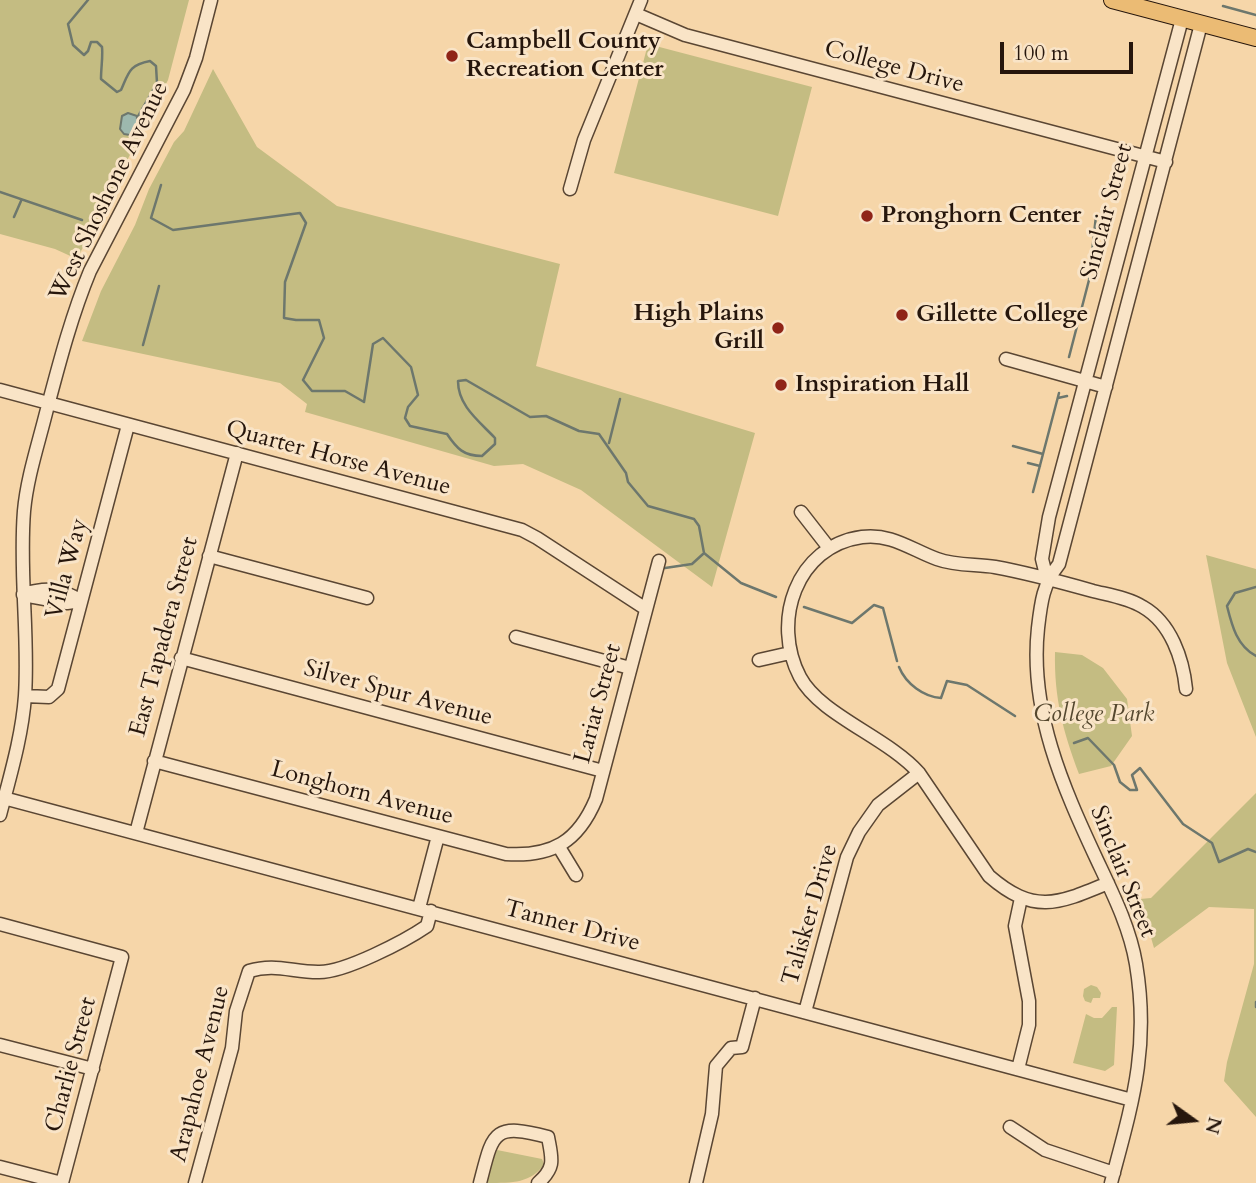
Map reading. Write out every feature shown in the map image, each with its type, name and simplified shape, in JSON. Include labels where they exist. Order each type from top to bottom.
[{"type":"main road","points":[[1112,0],[1256,38]]},
{"type":"street","name":"West Shoshone Avenue","points":[[0,815],[22,723],[25,696],[22,548],[24,507],[65,339],[81,292],[184,90],[196,58],[211,0]]},
{"type":"street","points":[[570,189],[584,140],[642,0]]},
{"type":"street","name":"College Drive","points":[[636,14],[685,35],[1166,162]]},
{"type":"street","name":"Sinclair Street","points":[[1112,1178],[1132,1100],[1142,1040],[1141,1004],[1135,962],[1125,922],[1059,773],[1047,739],[1037,673],[1037,642],[1047,579],[1042,559],[1049,517],[1182,19]]},
{"type":"street","name":"Sinclair Street","points":[[1047,579],[1059,564],[1201,24]]},
{"type":"street","points":[[1006,359],[1106,387]]},
{"type":"street","name":"Quarter Horse Avenue","points":[[0,390],[522,530],[646,609]]},
{"type":"street","name":"Villa Way","points":[[25,696],[49,697],[58,689],[128,425]]},
{"type":"street","name":"East Tapadera Street","points":[[136,833],[237,453]]},
{"type":"street","points":[[801,512],[829,548]]},
{"type":"street","points":[[1108,883],[1059,902],[1042,903],[1021,898],[1004,889],[989,876],[919,773],[889,745],[832,710],[815,696],[800,678],[790,653],[787,635],[788,612],[794,592],[804,572],[829,548],[864,537],[886,538],[907,544],[937,559],[957,564],[994,567],[1047,579],[1125,599],[1144,607],[1162,623],[1170,637],[1184,667],[1186,689]]},
{"type":"street","points":[[209,556],[367,598]]},
{"type":"street","name":"Lariat Street","points":[[559,847],[577,832],[588,817],[603,771],[659,561]]},
{"type":"street","points":[[23,594],[67,603],[81,601]]},
{"type":"street","points":[[516,637],[630,668]]},
{"type":"street","points":[[760,660],[790,653]]},
{"type":"street","name":"Silver Spur Avenue","points":[[181,658],[603,771]]},
{"type":"street","name":"Longhorn Avenue","points":[[154,761],[506,854],[523,855],[559,847]]},
{"type":"street","name":"Talisker Drive","points":[[805,1012],[846,857],[878,805],[919,773]]},
{"type":"street","name":"Tanner Drive","points":[[2,798],[1132,1100]]},
{"type":"street","points":[[425,910],[438,836]]},
{"type":"street","points":[[559,847],[576,875]]},
{"type":"street","points":[[1018,1069],[1029,1025],[1029,1002],[1015,926],[1021,898]]},
{"type":"street","name":"Arapahoe Avenue","points":[[195,1183],[232,1048],[236,1011],[249,971],[265,966],[321,972],[353,963],[404,942],[427,926],[425,910]]},
{"type":"street","name":"Charlie Street","points":[[0,925],[122,957],[62,1183]]},
{"type":"street","points":[[696,1183],[712,1114],[716,1066],[731,1048],[743,1047],[755,998]]},
{"type":"street","points":[[0,1045],[93,1069]]},
{"type":"street","points":[[1010,1127],[1045,1150],[1112,1178]]},
{"type":"street","points":[[480,1183],[490,1144],[496,1135],[510,1130],[548,1137],[552,1162],[548,1173],[538,1183]]},
{"type":"street","points":[[0,1167],[62,1183]]},
{"type":"green space","points":[[0,0],[189,0],[168,80],[77,259],[55,249],[0,234]]},
{"type":"green space","points":[[648,44],[812,87],[778,216],[614,173]]},
{"type":"green space","points":[[213,69],[257,147],[337,206],[560,264],[536,366],[755,433],[712,587],[581,490],[523,464],[494,466],[305,412],[307,404],[280,383],[82,341],[101,291],[135,225],[149,189],[174,142],[184,131]]},
{"type":"green space","points":[[1206,555],[1256,569],[1256,737],[1227,663]]},
{"type":"green space","name":"College Park","points":[[1055,652],[1082,655],[1103,668],[1127,699],[1132,736],[1111,766],[1079,774],[1061,714]]},
{"type":"green space","points":[[1256,793],[1256,1117],[1224,1081],[1254,964],[1254,909],[1209,907],[1154,948],[1140,899],[1151,898]]},
{"type":"green space","points":[[1091,985],[1097,987],[1101,993],[1100,998],[1093,998],[1091,1003],[1085,1001],[1083,996],[1084,989]]},
{"type":"green space","points":[[1112,1007],[1117,1007],[1114,1065],[1105,1071],[1073,1063],[1086,1014],[1102,1018]]},
{"type":"green space","points":[[497,1150],[542,1159],[544,1164],[534,1175],[527,1178],[513,1182],[488,1183],[488,1173]]},
{"type":"shaded area","points":[[128,113],[144,120],[142,132],[132,138],[120,129],[122,116]]},
{"type":"waterway","points":[[88,0],[68,24],[73,45],[84,55],[91,42],[97,42],[102,47],[101,79],[117,92],[121,90],[134,67],[150,61],[156,66],[157,83],[137,118]]},
{"type":"waterway","points":[[1223,6],[1256,15]]},
{"type":"waterway","points":[[161,185],[151,218],[173,230],[300,213],[306,223],[285,282],[284,318],[319,320],[324,338],[303,380],[312,391],[345,391],[364,402],[373,344],[383,338],[411,367],[418,395],[408,407],[405,418],[410,426],[447,434],[462,451],[482,456],[495,444],[495,438],[465,406],[458,381],[466,380],[530,417],[546,416],[579,431],[599,434],[626,473],[628,482],[648,506],[694,519],[699,526],[704,553],[741,583],[776,597]]},
{"type":"waterway","points":[[0,192],[82,220]]},
{"type":"waterway","points":[[14,217],[21,201]]},
{"type":"waterway","points":[[1069,357],[1089,280],[1096,216]]},
{"type":"waterway","points":[[143,345],[159,286]]},
{"type":"waterway","points":[[1033,492],[1059,393]]},
{"type":"waterway","points":[[1058,398],[1067,396]]},
{"type":"waterway","points":[[609,443],[620,399]]},
{"type":"waterway","points":[[1013,446],[1043,454]]},
{"type":"waterway","points":[[1028,463],[1040,466]]},
{"type":"waterway","points":[[665,568],[692,564],[703,554]]},
{"type":"waterway","points":[[1256,587],[1235,593],[1227,606],[1240,641],[1256,656]]},
{"type":"waterway","points":[[804,607],[852,623],[874,605],[883,608],[897,661]]},
{"type":"waterway","points":[[899,667],[911,684],[928,695],[941,698],[947,681],[967,685],[1015,716]]},
{"type":"waterway","points":[[1074,743],[1088,738],[1114,765],[1120,782],[1130,790],[1137,790],[1132,775],[1140,768],[1183,824],[1212,843],[1219,862],[1248,849],[1256,852]]},
{"type":"waterway","points":[[1256,1002],[1256,1007]]},
{"type":"place","name":"Campbell County Recreation Center","points":[[452,56]]},
{"type":"place","name":"Pronghorn Center","points":[[867,216]]},
{"type":"place","name":"Gillette College","points":[[902,315]]},
{"type":"place","name":"High Plains Grill","points":[[778,328]]},
{"type":"place","name":"Inspiration Hall","points":[[781,385]]}]
